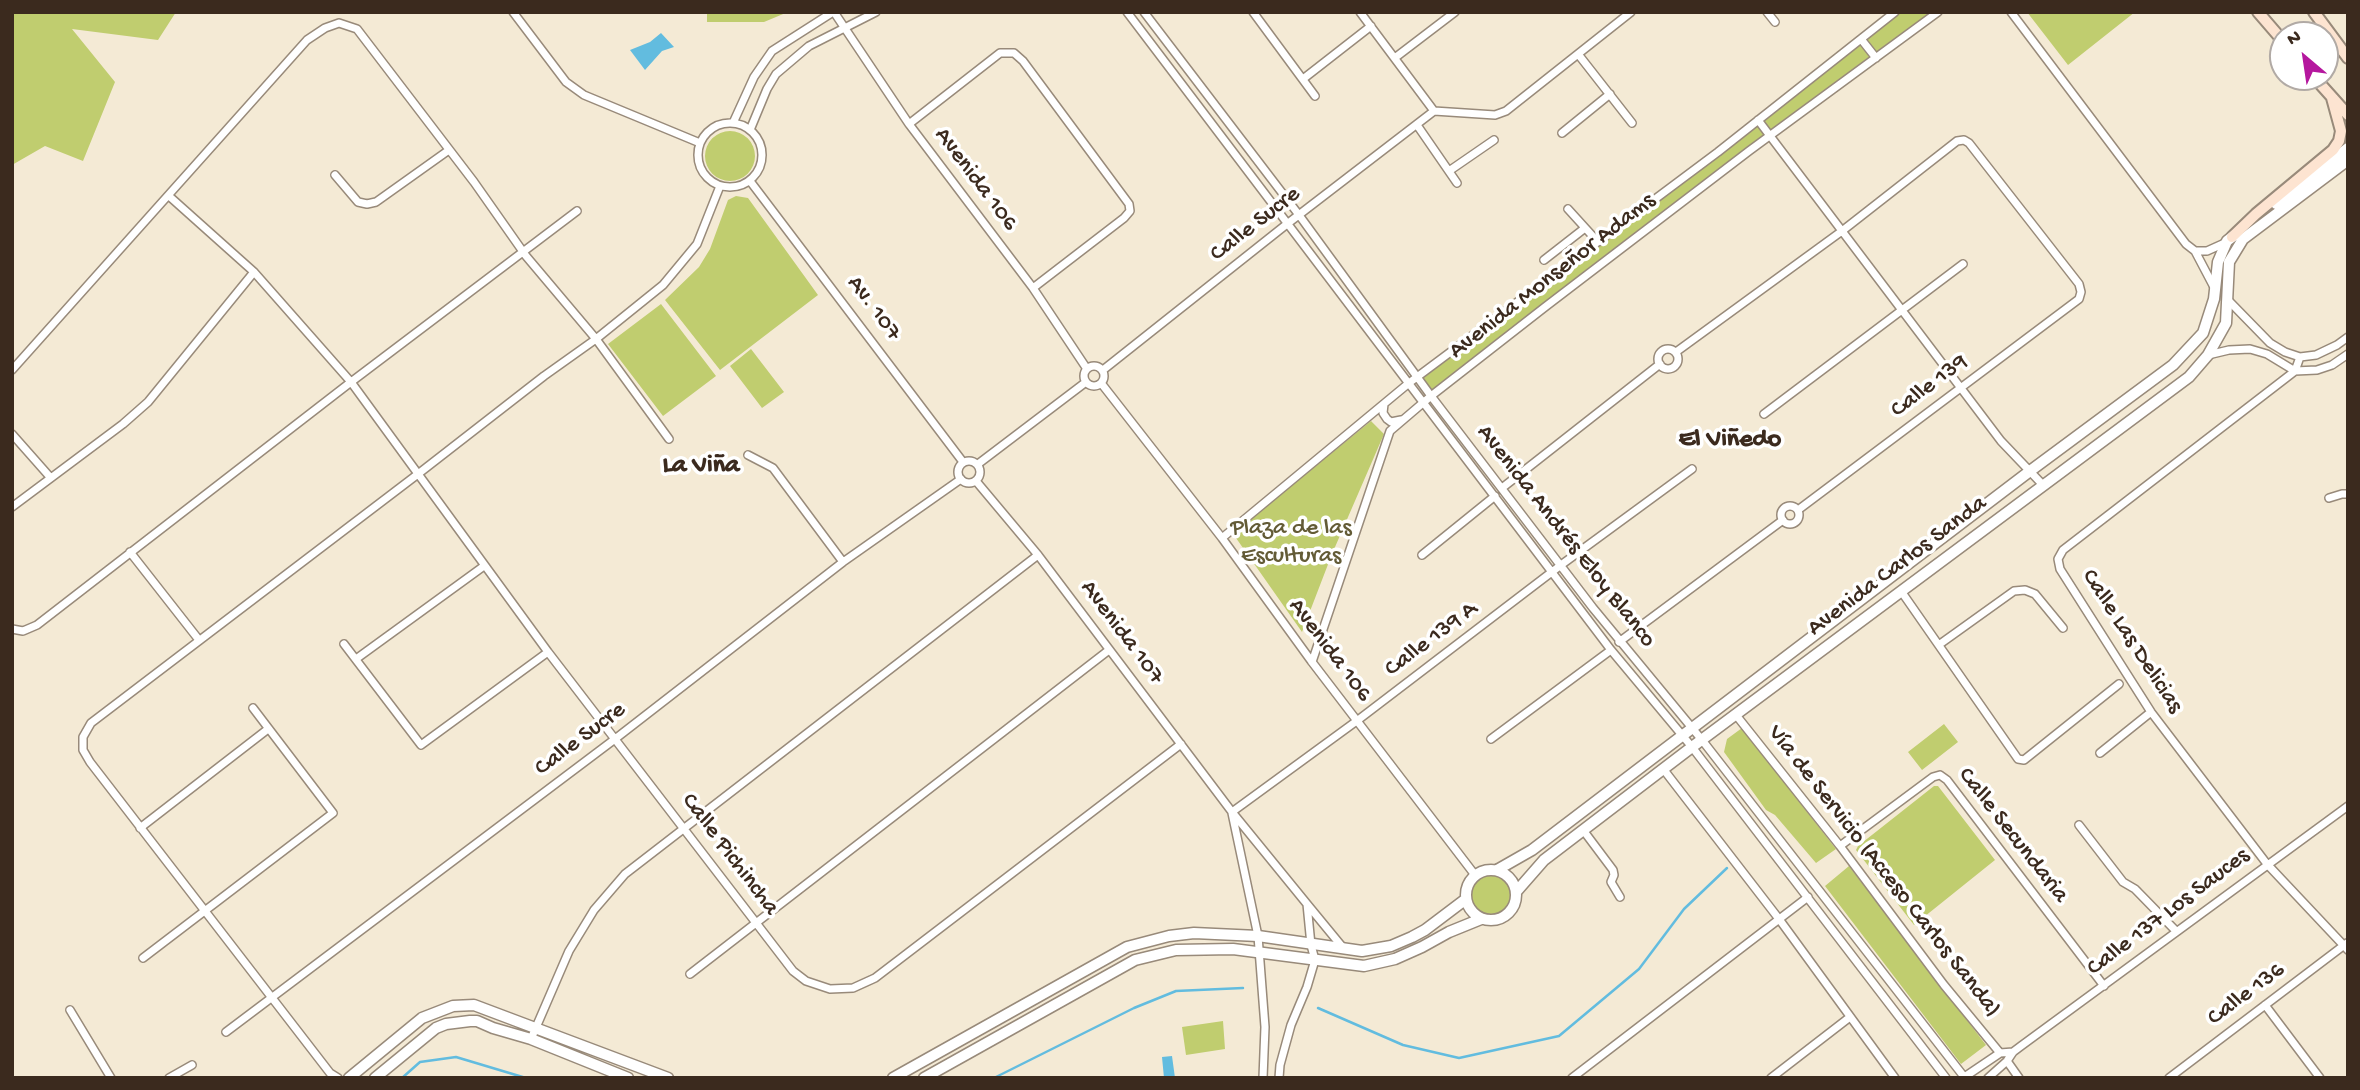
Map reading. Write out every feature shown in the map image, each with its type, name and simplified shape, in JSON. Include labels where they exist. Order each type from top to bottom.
[{"type":"main road","points":[[2314,12],[2348,58]]},
{"type":"main road","points":[[2325,91],[2348,115]]},
{"type":"main road","points":[[2235,237],[2256,214],[2333,150],[2341,131],[2332,99]]},
{"type":"street","points":[[513,12],[566,82],[584,95],[700,143]]},
{"type":"street","points":[[733,123],[754,77],[772,51],[833,12]]},
{"type":"street","name":"Avenida 106","points":[[833,12],[909,124],[1033,289],[1087,369]]},
{"type":"street","points":[[750,130],[776,74],[809,46],[876,12]]},
{"type":"street","name":"Avenida Andrés Eloy Blanco","points":[[1127,12],[1611,650],[1692,747],[1946,1078]]},
{"type":"street","name":"Avenida Andrés Eloy Blanco","points":[[1144,12],[1619,642],[1702,740],[1964,1078]]},
{"type":"street","points":[[1253,12],[1315,96]]},
{"type":"street","points":[[1360,12],[1434,111],[1494,115],[1506,111],[1631,12]]},
{"type":"street","points":[[1396,58],[1455,12]]},
{"type":"street","points":[[1767,12],[1774,22]]},
{"type":"street","name":"Avenida Monseñor Adams","points":[[1222,538],[1409,383],[1758,120],[1895,12]]},
{"type":"street","name":"Avenida Monseñor Adams","points":[[1312,662],[1390,431],[1423,402],[1938,12]]},
{"type":"street","points":[[2011,12],[2186,244],[2195,251],[2216,289]]},
{"type":"street","points":[[12,370],[307,40],[325,28],[339,23],[357,29],[523,252],[596,339],[669,439]]},
{"type":"street","points":[[1303,79],[1371,26]]},
{"type":"street","points":[[1861,39],[1876,58]]},
{"type":"street","points":[[909,124],[1000,53],[1014,53],[1031,72],[1129,204],[1130,211],[1033,289]]},
{"type":"street","points":[[1578,54],[1632,123]]},
{"type":"street","points":[[1562,132],[1610,94]]},
{"type":"street","name":"Calle Sucre","points":[[1103,370],[1434,111]]},
{"type":"street","points":[[1758,120],[1962,386],[2001,441],[2043,485]]},
{"type":"street","points":[[733,123],[750,130],[761,148],[762,158],[750,181],[737,187],[720,186],[712,182],[701,169],[698,161],[700,143],[705,134],[713,128],[733,123]]},
{"type":"street","points":[[1417,125],[1457,183]]},
{"type":"street","points":[[1449,171],[1494,140]]},
{"type":"street","name":"Calle 139","points":[[1798,510],[2080,299],[2081,292],[2070,273],[1964,140],[1956,141],[1842,231]]},
{"type":"street","points":[[2235,237],[2348,148]]},
{"type":"street","points":[[335,175],[358,202],[367,204],[376,202],[449,150]]},
{"type":"street","points":[[2195,251],[2207,251],[2235,237],[2348,160]]},
{"type":"street","name":"Av. 107","points":[[750,181],[963,462]]},
{"type":"street","points":[[338,1078],[330,1075],[90,762],[83,750],[83,737],[92,723],[663,285],[697,244],[720,186]]},
{"type":"street","name":"Calle Pichincha","points":[[169,196],[254,272],[351,382],[548,652],[793,971],[806,981],[830,989],[853,988],[875,978],[1181,744]]},
{"type":"street","points":[[1568,209],[1598,242]]},
{"type":"street","points":[[12,629],[23,631],[37,625],[576,211]]},
{"type":"street","points":[[1544,260],[1585,228]]},
{"type":"street","points":[[1676,352],[1842,231]]},
{"type":"street","name":"Avenida Carlos Sanda","points":[[1497,870],[1532,850],[2173,365],[2194,346],[2203,333],[2216,289],[2218,262],[2235,237]]},
{"type":"street","name":"Avenida Carlos Sanda","points":[[1516,892],[1544,860],[1583,830],[2189,377],[2208,355],[2226,323],[2229,262],[2235,237]]},
{"type":"street","points":[[1764,414],[1963,264]]},
{"type":"street","points":[[12,507],[123,424],[148,401],[254,272]]},
{"type":"street","points":[[2228,300],[2270,343],[2300,357],[2316,355],[2348,337]]},
{"type":"street","points":[[2208,355],[2250,349],[2267,354],[2295,371],[2325,367],[2348,354]]},
{"type":"street","points":[[1663,350],[1676,352],[1678,358],[1674,366],[1665,368],[1660,364],[1658,358],[1663,350]]},
{"type":"street","points":[[2295,371],[2300,357]]},
{"type":"street","points":[[1502,488],[1660,364]]},
{"type":"street","points":[[1097,366],[1103,370],[1101,383],[1095,386],[1086,382],[1084,375],[1087,369],[1097,366]]},
{"type":"street","name":"Calle Las Delicias","points":[[2295,371],[2063,550],[2058,559],[2060,569],[2151,712],[2267,864],[2347,946]]},
{"type":"street","points":[[978,464],[1086,382]]},
{"type":"street","name":"Avenida 106","points":[[1101,383],[1222,538],[1312,662],[1475,875]]},
{"type":"street","points":[[1384,404],[1383,413],[1387,419],[1391,422],[1401,420]]},
{"type":"street","points":[[12,434],[50,478]]},
{"type":"street","points":[[748,455],[773,468],[843,562]]},
{"type":"street","points":[[963,462],[978,464],[981,471],[976,481],[968,483],[961,479],[959,468],[963,462]]},
{"type":"street","name":"Calle 139 A","points":[[1232,812],[1692,469]]},
{"type":"street","name":"Calle Sucre","points":[[226,1032],[615,739],[843,562],[961,479]]},
{"type":"street","name":"Avenida 107","points":[[976,481],[1038,555],[1232,812],[1344,949]]},
{"type":"street","points":[[2329,498],[2348,494]]},
{"type":"street","points":[[1422,555],[1495,496]]},
{"type":"street","points":[[1793,506],[1798,510],[1800,517],[1796,522],[1790,524],[1783,520],[1782,511],[1787,507],[1793,506]]},
{"type":"street","points":[[1619,642],[1783,520]]},
{"type":"street","points":[[130,552],[199,640]]},
{"type":"street","points":[[531,1039],[569,951],[594,910],[625,874],[1038,555]]},
{"type":"street","points":[[356,659],[484,566]]},
{"type":"street","points":[[1940,644],[2014,592],[2025,590],[2035,594],[2063,628]]},
{"type":"street","points":[[1901,591],[2018,759],[2024,760],[2119,684]]},
{"type":"street","points":[[344,644],[421,745],[548,652]]},
{"type":"street","points":[[690,974],[1109,650]]},
{"type":"street","points":[[1491,739],[1611,650]]},
{"type":"street","points":[[144,958],[333,813],[253,708]]},
{"type":"street","points":[[2100,753],[2151,712]]},
{"type":"street","name":"Vía de Servicio (Acceso Carlos Sanda)","points":[[1736,715],[1840,846],[1944,985],[2000,1053]]},
{"type":"street","points":[[141,828],[268,729]]},
{"type":"street","points":[[1664,770],[1779,919],[1895,1078]]},
{"type":"street","name":"Calle Secundaria","points":[[1840,846],[1933,777],[1940,775],[1947,780],[2104,986]]},
{"type":"street","name":"Calle 137 Los Sauces","points":[[2013,1052],[2348,806]]},
{"type":"street","points":[[1232,812],[1258,936],[1265,1027],[1263,1078]]},
{"type":"street","points":[[2079,825],[2123,882],[2134,889],[2176,931]]},
{"type":"street","points":[[1583,830],[1613,870],[1611,882],[1620,897]]},
{"type":"street","points":[[924,1078],[1135,960],[1177,950],[1233,949],[1364,966],[1395,959],[1481,919],[1504,917],[1514,905],[1516,892],[1508,876],[1497,870],[1475,875],[1467,886],[1466,899],[1473,913],[1481,919]]},
{"type":"street","points":[[1572,1078],[1808,897]]},
{"type":"street","points":[[893,1078],[1127,947],[1169,936],[1194,933],[1258,936],[1362,951],[1391,946],[1412,937],[1466,899]]},
{"type":"street","points":[[1279,1078],[1291,1025],[1314,969],[1307,904]]},
{"type":"street","name":"Calle 136","points":[[2169,1078],[2179,1075],[2265,1005],[2347,946]]},
{"type":"street","points":[[1092,966],[1100,978]]},
{"type":"street","points":[[349,1078],[422,1018],[441,1009],[474,1004],[668,1078]]},
{"type":"street","points":[[2265,1005],[2320,1078]]},
{"type":"street","points":[[69,1010],[111,1078]]},
{"type":"street","points":[[1771,1078],[1850,1017]]},
{"type":"street","points":[[375,1078],[428,1034],[446,1024],[477,1021],[531,1039],[628,1078]]},
{"type":"street","points":[[1964,1078],[2000,1053],[2013,1052]]},
{"type":"street","points":[[1987,1078],[2007,1061],[2013,1052]]},
{"type":"street","points":[[2007,1061],[2020,1078]]},
{"type":"street","points":[[169,1078],[192,1065]]},
{"type":"green space","points":[[12,12],[176,12],[158,40],[72,29],[115,82],[83,161],[45,146],[12,165]]},
{"type":"green space","points":[[707,12],[788,12],[764,22],[707,22]]},
{"type":"green space","points":[[1896,12],[1936,12],[1431,396],[1417,377]]},
{"type":"green space","points":[[2027,12],[2135,12],[2068,65]]},
{"type":"green space","points":[[730,131],[747,139],[755,156],[747,173],[730,181],[713,173],[705,156],[713,139]]},
{"type":"green space","points":[[736,196],[748,198],[818,295],[720,370],[665,300],[699,267],[710,249],[728,200]]},
{"type":"green space","points":[[661,304],[716,376],[663,416],[608,344]]},
{"type":"green space","points":[[751,349],[784,392],[762,408],[730,366]]},
{"type":"green space","name":"Plaza de las Esculturas","points":[[1371,421],[1384,434],[1332,554],[1302,632],[1236,538],[1245,525],[1264,508]]},
{"type":"green space","points":[[1944,724],[1958,742],[1922,770],[1908,752]]},
{"type":"green space","points":[[1742,728],[1836,849],[1816,863],[1775,815],[1766,810],[1724,752],[1727,739]]},
{"type":"green space","points":[[1934,786],[1938,786],[1995,860],[1914,925],[1856,850]]},
{"type":"green space","points":[[1849,866],[1986,1045],[1961,1064],[1825,886]]},
{"type":"green space","points":[[1491,873],[1500,874],[1507,879],[1512,886],[1512,904],[1507,911],[1500,916],[1491,917],[1482,916],[1475,911],[1470,904],[1469,895],[1470,886],[1475,879],[1482,874]]},
{"type":"green space","points":[[1223,1021],[1225,1049],[1186,1055],[1182,1027]]},
{"type":"water","points":[[661,33],[674,47],[662,51],[645,70],[630,50],[650,42]]},
{"type":"water","points":[[1172,1056],[1175,1078],[1164,1078],[1162,1057]]},
{"type":"waterway","points":[[1318,1008],[1403,1045],[1459,1058],[1559,1036],[1639,969],[1684,909],[1727,868]]},
{"type":"waterway","points":[[994,1078],[1134,1008],[1176,991],[1243,988]]},
{"type":"waterway","points":[[402,1078],[420,1062],[456,1057],[526,1078]]},
{"type":"district","name":"El Viñedo","points":[[1730,441]]},
{"type":"district","name":"La Viña","points":[[701,467]]}]
